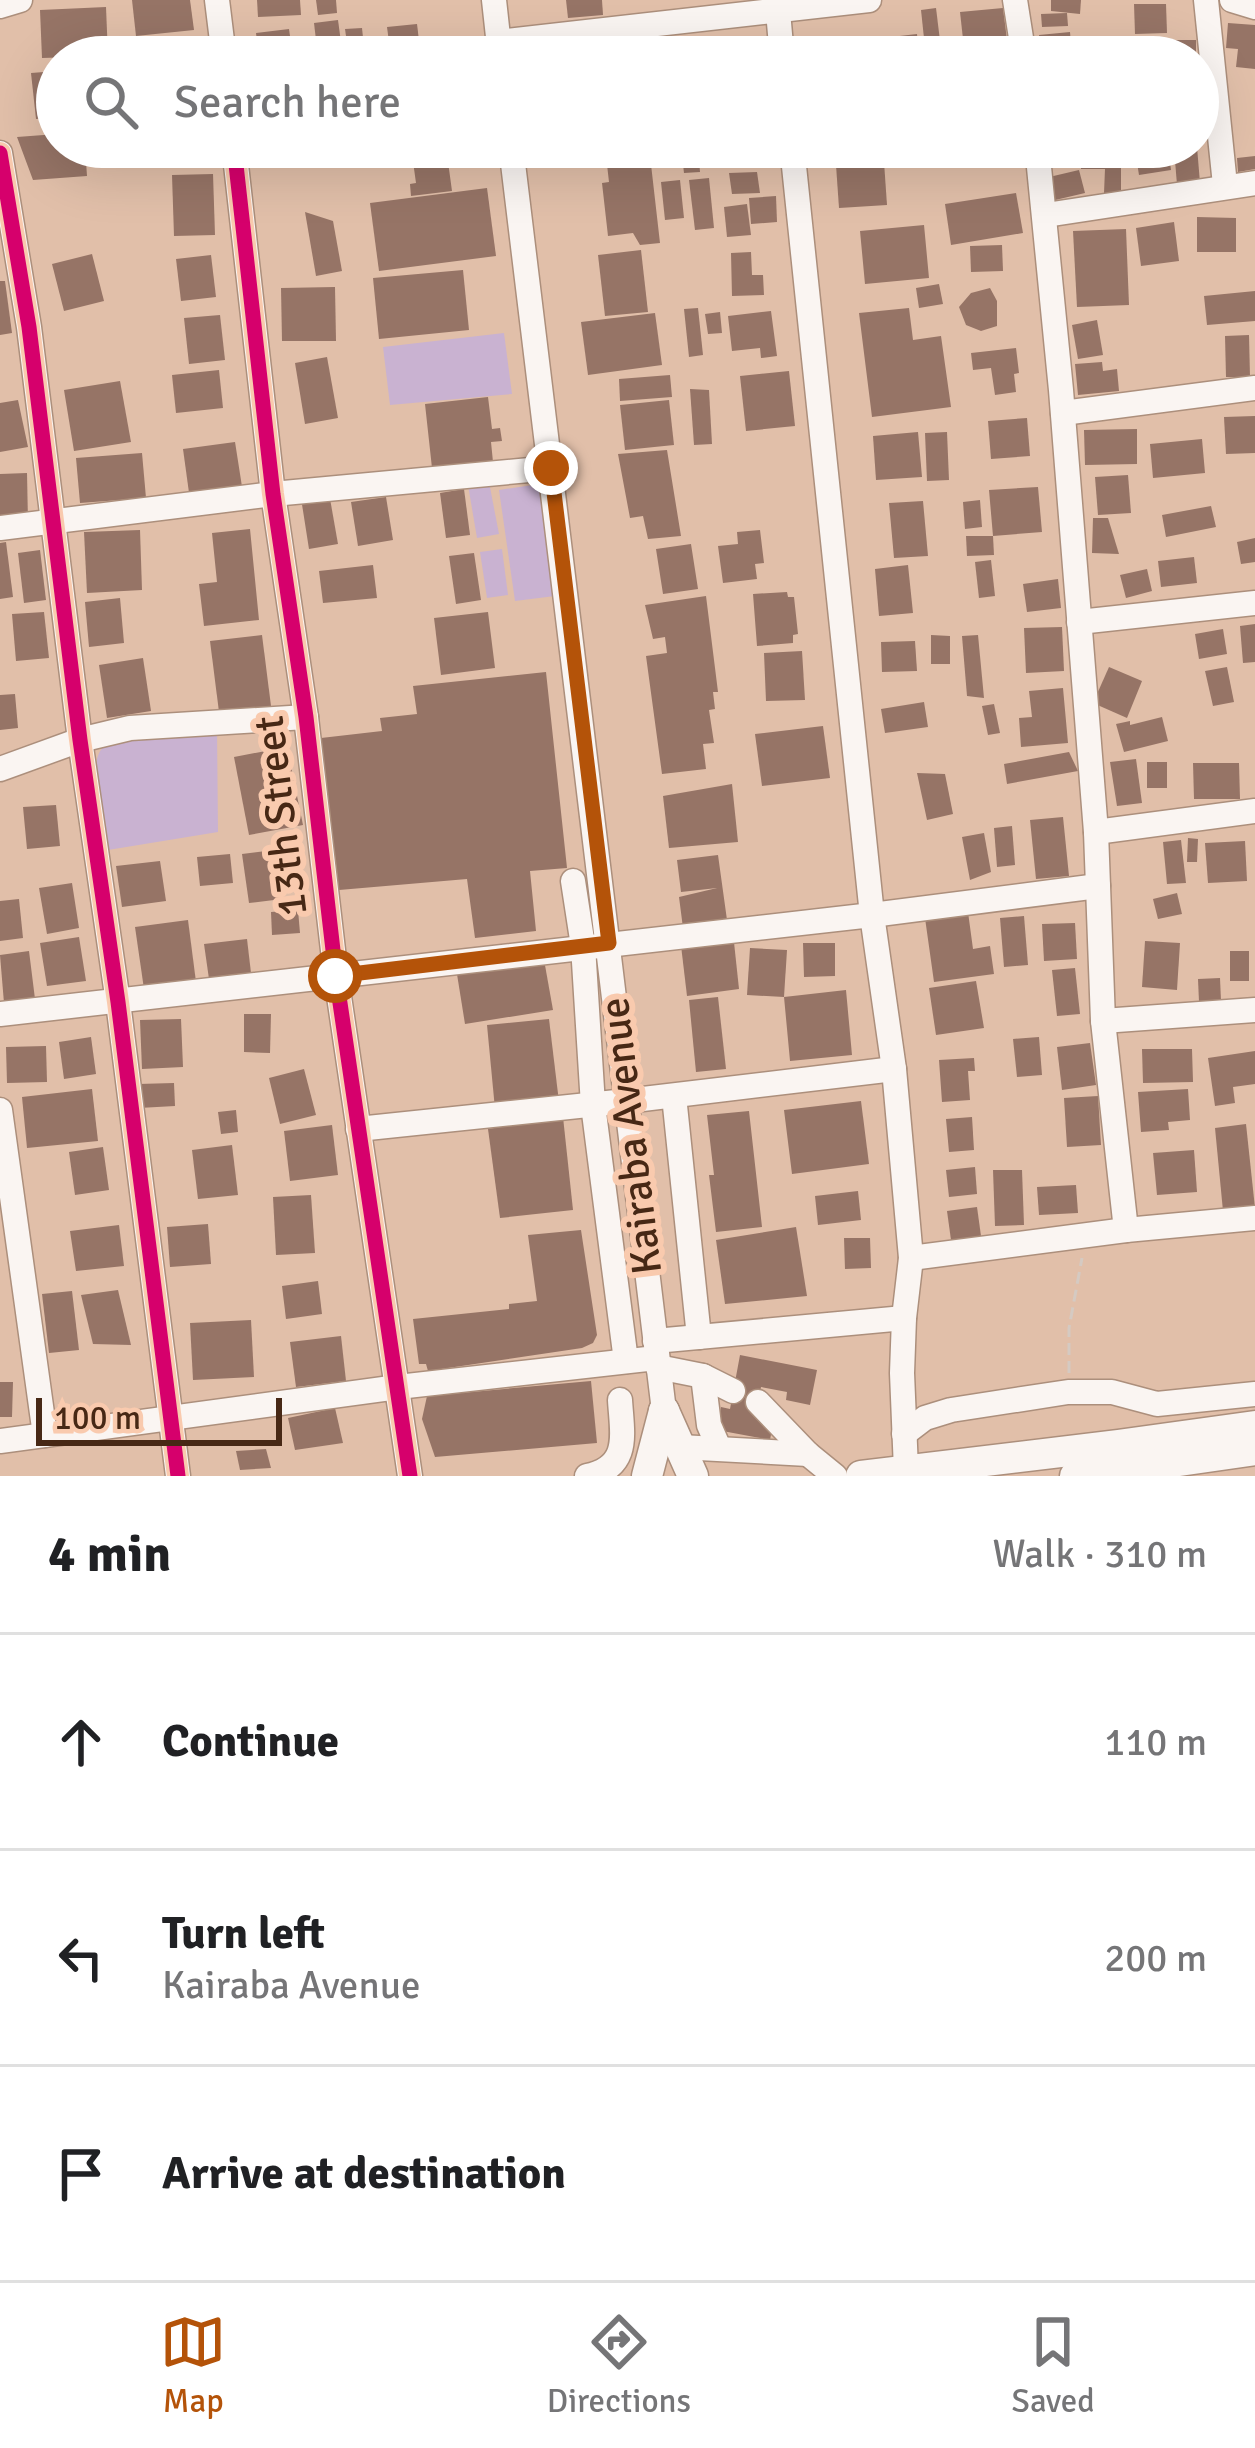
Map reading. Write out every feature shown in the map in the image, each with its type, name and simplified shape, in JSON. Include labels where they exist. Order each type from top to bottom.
[{"type":"main road","points":[[664,1411],[693,1476]]},
{"type":"main road","points":[[647,1476],[664,1411]]},
{"type":"main road","points":[[861,1476],[1255,1426]]},
{"type":"main road","points":[[1075,1476],[1255,1450]]},
{"type":"main road","points":[[1216,1476],[1255,1470]]},
{"type":"street","points":[[0,6],[20,0]]},
{"type":"street","points":[[217,0],[221,36]]},
{"type":"street","points":[[494,0],[498,36]]},
{"type":"street","points":[[587,36],[777,6],[869,0]]},
{"type":"street","points":[[1015,0],[1021,36]]},
{"type":"street","points":[[1206,0],[1210,36]]},
{"type":"street","points":[[1232,0],[1255,7]]},
{"type":"street","points":[[777,6],[780,36]]},
{"type":"street","points":[[1219,127],[1225,185]]},
{"type":"street","points":[[0,153],[29,327],[178,1476]]},
{"type":"street","name":"13th Street","points":[[236,168],[335,976],[410,1476]]},
{"type":"street","name":"Kairaba Avenue","points":[[515,168],[551,468],[596,944],[626,1101],[664,1411]]},
{"type":"street","points":[[794,168],[911,1258],[904,1318],[907,1470]]},
{"type":"street","points":[[1040,168],[1096,832],[1103,1022],[1126,1230]]},
{"type":"street","points":[[1046,215],[1255,183]]},
{"type":"street","points":[[1063,413],[1255,388]]},
{"type":"street","points":[[0,528],[273,494],[551,468]]},
{"type":"street","points":[[1079,622],[1255,603]]},
{"type":"street","points":[[0,769],[80,740],[147,727],[306,717]]},
{"type":"street","points":[[1096,832],[1255,811]]},
{"type":"street","points":[[573,881],[596,944],[593,1105],[626,1361]]},
{"type":"street","points":[[0,1014],[1098,886]]},
{"type":"street","points":[[1103,1022],[1255,1010]]},
{"type":"street","points":[[358,1129],[894,1069]]},
{"type":"street","points":[[674,1096],[699,1337]]},
{"type":"street","points":[[0,1110],[46,1435]]},
{"type":"street","points":[[911,1258],[1126,1230],[1248,1222]]},
{"type":"street","points":[[0,1441],[626,1361],[656,1355],[699,1337],[904,1318]]},
{"type":"street","points":[[656,1355],[733,1391]]},
{"type":"street","points":[[703,1376],[719,1448]]},
{"type":"street","points":[[904,1434],[926,1418],[951,1410],[1068,1393],[1112,1392],[1157,1404],[1255,1394]]},
{"type":"street","points":[[587,1476],[615,1462],[622,1448],[620,1400]]},
{"type":"street","points":[[758,1402],[835,1476]]},
{"type":"street","points":[[680,1447],[808,1454]]},
{"type":"path","points":[[1068,1393],[1070,1328],[1082,1260]]},
{"type":"shaded area","points":[[504,333],[512,394],[390,405],[383,347]]},
{"type":"shaded area","points":[[489,482],[499,534],[477,538],[468,485]]},
{"type":"shaded area","points":[[539,484],[555,596],[515,601],[499,490]]},
{"type":"shaded area","points":[[502,549],[508,595],[487,598],[480,552]]},
{"type":"shaded area","points":[[217,728],[218,832],[108,850],[96,770],[104,746],[144,732]]},
{"type":"building","points":[[132,0],[190,0],[194,30],[136,36]]},
{"type":"building","points":[[257,0],[300,0],[301,15],[258,17]]},
{"type":"building","points":[[316,0],[336,0],[337,13],[318,15]]},
{"type":"building","points":[[566,0],[602,0],[603,15],[568,18]]},
{"type":"building","points":[[1051,0],[1081,0],[1080,14],[1051,11]]},
{"type":"building","points":[[1134,4],[1166,4],[1167,33],[1135,34]]},
{"type":"building","points":[[106,7],[107,36],[41,36],[40,10]]},
{"type":"building","points":[[936,8],[939,36],[924,36],[921,10]]},
{"type":"building","points":[[1003,8],[1006,36],[963,36],[960,12]]},
{"type":"building","points":[[1067,13],[1068,26],[1042,27],[1041,14]]},
{"type":"building","points":[[338,20],[340,36],[316,36],[314,23]]},
{"type":"building","points":[[1228,23],[1255,25],[1255,69],[1236,67],[1238,49],[1226,48]]},
{"type":"building","points":[[417,24],[418,36],[388,36],[387,27]]},
{"type":"building","points":[[362,28],[363,36],[346,36],[345,29]]},
{"type":"building","points":[[289,29],[290,36],[256,36]]},
{"type":"building","points":[[31,73],[36,73],[36,119]]},
{"type":"building","points":[[36,136],[36,168],[86,168],[87,176],[33,180],[17,137]]},
{"type":"building","points":[[1255,156],[1255,169],[1238,172],[1237,158]]},
{"type":"building","points":[[414,168],[449,168],[452,191],[411,196],[410,184],[416,183]]},
{"type":"building","points":[[607,168],[651,168],[660,243],[640,245],[633,233],[608,236],[602,183],[609,182]]},
{"type":"building","points":[[836,168],[884,168],[887,205],[839,208]]},
{"type":"building","points":[[1121,168],[1121,193],[1104,193],[1105,169],[1081,169]]},
{"type":"building","points":[[1138,168],[1171,168],[1171,170],[1139,175]]},
{"type":"building","points":[[1176,168],[1199,168],[1200,183],[1177,185]]},
{"type":"building","points":[[1079,170],[1085,193],[1051,201],[1045,178]]},
{"type":"building","points":[[757,172],[760,193],[732,194],[729,173]]},
{"type":"building","points":[[213,174],[215,235],[174,236],[172,175]]},
{"type":"building","points":[[709,178],[714,228],[695,230],[689,180]]},
{"type":"building","points":[[680,180],[684,218],[665,220],[661,182]]},
{"type":"building","points":[[487,188],[496,256],[379,271],[370,203]]},
{"type":"building","points":[[1016,193],[1023,233],[951,245],[945,204]]},
{"type":"building","points":[[776,196],[777,222],[751,224],[749,198]]},
{"type":"building","points":[[747,204],[751,235],[727,237],[724,207]]},
{"type":"building","points":[[305,212],[333,221],[342,271],[316,276]]},
{"type":"building","points":[[1197,217],[1236,218],[1236,252],[1197,252]]},
{"type":"building","points":[[1174,222],[1179,261],[1141,266],[1136,228]]},
{"type":"building","points":[[924,225],[929,278],[865,284],[860,231]]},
{"type":"building","points":[[1126,229],[1129,305],[1077,307],[1073,231]]},
{"type":"building","points":[[1002,245],[1003,271],[971,272],[970,246]]},
{"type":"building","points":[[641,250],[648,312],[605,316],[598,255]]},
{"type":"building","points":[[751,252],[752,275],[763,275],[764,295],[732,296],[731,253]]},
{"type":"building","points":[[92,254],[104,301],[64,311],[52,264]]},
{"type":"building","points":[[211,255],[216,297],[181,301],[176,259]]},
{"type":"building","points":[[463,270],[469,330],[379,339],[373,278]]},
{"type":"building","points":[[0,281],[5,281],[12,333],[0,335]]},
{"type":"building","points":[[939,284],[943,304],[919,308],[916,288]]},
{"type":"building","points":[[335,287],[336,341],[282,341],[281,288]]},
{"type":"building","points":[[990,288],[997,301],[997,326],[981,331],[966,325],[959,307],[971,293]]},
{"type":"building","points":[[1255,291],[1255,321],[1207,325],[1204,296]]},
{"type":"building","points":[[698,308],[703,355],[689,357],[684,309]]},
{"type":"building","points":[[909,308],[913,340],[941,336],[951,407],[872,417],[859,313]]},
{"type":"building","points":[[771,311],[777,356],[761,358],[760,348],[732,351],[728,316]]},
{"type":"building","points":[[720,312],[722,333],[708,334],[705,314]]},
{"type":"building","points":[[655,313],[662,365],[588,375],[581,322]]},
{"type":"building","points":[[220,315],[225,360],[189,364],[184,318]]},
{"type":"building","points":[[1097,320],[1103,355],[1078,359],[1072,325]]},
{"type":"building","points":[[1249,335],[1250,377],[1226,377],[1225,336]]},
{"type":"building","points":[[1016,348],[1016,392],[995,395],[991,368],[973,370],[971,353]]},
{"type":"building","points":[[327,357],[338,418],[305,424],[295,363]]},
{"type":"building","points":[[1102,362],[1103,371],[1117,369],[1119,391],[1078,395],[1075,364]]},
{"type":"building","points":[[219,370],[223,408],[176,413],[172,375]]},
{"type":"building","points":[[789,371],[795,426],[746,431],[740,376]]},
{"type":"building","points":[[670,375],[672,397],[620,401],[619,379]]},
{"type":"building","points":[[120,381],[131,442],[74,451],[64,390]]},
{"type":"building","points":[[690,389],[709,390],[712,444],[694,445]]},
{"type":"building","points":[[488,397],[492,429],[500,428],[502,441],[491,442],[493,462],[432,468],[425,404]]},
{"type":"building","points":[[18,400],[28,447],[0,452],[0,403]]},
{"type":"building","points":[[669,400],[674,445],[625,450],[620,405]]},
{"type":"building","points":[[1255,416],[1255,453],[1226,454],[1224,417]]},
{"type":"building","points":[[1027,418],[1030,456],[991,459],[988,421]]},
{"type":"building","points":[[1137,429],[1137,464],[1085,465],[1084,430]]},
{"type":"building","points":[[918,432],[922,477],[876,480],[873,436]]},
{"type":"building","points":[[947,432],[949,480],[927,481],[925,433]]},
{"type":"building","points":[[1202,439],[1205,473],[1153,478],[1150,444]]},
{"type":"building","points":[[235,442],[243,493],[190,500],[183,449]]},
{"type":"building","points":[[667,450],[681,536],[648,539],[643,516],[630,518],[618,454]]},
{"type":"building","points":[[142,453],[146,498],[80,503],[76,458]]},
{"type":"building","points":[[27,473],[28,522],[0,523],[0,474]]},
{"type":"building","points":[[1128,475],[1131,513],[1098,515],[1095,477]]},
{"type":"building","points":[[1038,487],[1042,532],[993,536],[989,490]]},
{"type":"building","points":[[464,489],[470,535],[446,538],[440,493]]},
{"type":"building","points":[[329,493],[338,544],[309,549],[301,498]]},
{"type":"building","points":[[386,497],[393,540],[358,546],[351,502]]},
{"type":"building","points":[[980,500],[982,527],[965,529],[963,502]]},
{"type":"building","points":[[923,501],[928,556],[894,558],[889,503]]},
{"type":"building","points":[[1211,506],[1216,527],[1166,537],[1162,515]]},
{"type":"building","points":[[1093,518],[1108,518],[1119,554],[1092,553]]},
{"type":"building","points":[[250,529],[259,620],[204,626],[199,584],[217,582],[212,533]]},
{"type":"building","points":[[140,530],[142,590],[87,593],[84,532]]},
{"type":"building","points":[[760,530],[764,563],[755,564],[757,579],[723,583],[718,546],[738,544],[737,532]]},
{"type":"building","points":[[966,536],[993,536],[994,555],[967,556]]},
{"type":"building","points":[[1255,538],[1255,562],[1241,564],[1237,542]]},
{"type":"building","points":[[6,542],[13,597],[0,599],[0,543]]},
{"type":"building","points":[[691,544],[698,589],[663,594],[656,549]]},
{"type":"building","points":[[40,550],[46,600],[24,603],[18,553]]},
{"type":"building","points":[[474,553],[481,600],[456,604],[449,556]]},
{"type":"building","points":[[1194,557],[1197,583],[1161,587],[1158,561]]},
{"type":"building","points":[[991,560],[995,596],[979,598],[975,562]]},
{"type":"building","points":[[373,565],[377,598],[323,603],[319,571]]},
{"type":"building","points":[[908,565],[913,613],[879,616],[875,569]]},
{"type":"building","points":[[1147,569],[1152,591],[1126,598],[1120,575]]},
{"type":"building","points":[[1058,579],[1061,608],[1027,612],[1023,584]]},
{"type":"building","points":[[787,592],[794,597],[798,634],[793,635],[793,643],[757,646],[753,594]]},
{"type":"building","points":[[706,596],[718,692],[713,692],[715,709],[709,710],[714,743],[703,744],[706,769],[662,774],[646,656],[667,653],[665,637],[653,639],[645,605]]},
{"type":"building","points":[[120,598],[124,643],[89,647],[85,602]]},
{"type":"building","points":[[44,612],[49,658],[16,661],[12,614]]},
{"type":"building","points":[[488,612],[495,668],[441,675],[434,618]]},
{"type":"building","points":[[1255,624],[1255,662],[1243,663],[1240,626]]},
{"type":"building","points":[[1062,627],[1064,671],[1026,673],[1024,628]]},
{"type":"building","points":[[1223,629],[1227,654],[1199,659],[1195,634]]},
{"type":"building","points":[[262,635],[271,706],[219,712],[210,641]]},
{"type":"building","points":[[931,635],[950,636],[950,664],[931,664]]},
{"type":"building","points":[[978,635],[984,698],[967,696],[962,636]]},
{"type":"building","points":[[915,641],[917,671],[882,672],[881,642]]},
{"type":"building","points":[[802,651],[805,700],[766,701],[764,653]]},
{"type":"building","points":[[143,658],[151,711],[107,718],[99,665]]},
{"type":"building","points":[[1109,667],[1142,681],[1127,718],[1093,703]]},
{"type":"building","points":[[1227,667],[1234,702],[1213,706],[1205,671]]},
{"type":"building","points":[[546,672],[567,868],[530,871],[536,931],[475,938],[467,879],[339,890],[321,738],[382,731],[380,718],[417,714],[413,686]]},
{"type":"building","points":[[1063,688],[1068,743],[1021,747],[1019,718],[1032,717],[1029,691]]},
{"type":"building","points":[[15,694],[18,728],[0,730],[0,695]]},
{"type":"building","points":[[924,702],[928,727],[885,733],[881,709]]},
{"type":"building","points":[[994,704],[1000,733],[988,735],[982,706]]},
{"type":"building","points":[[1162,717],[1168,741],[1124,752],[1116,724]]},
{"type":"building","points":[[823,726],[830,778],[762,786],[755,734]]},
{"type":"building","points":[[287,747],[303,825],[249,835],[234,757]]},
{"type":"building","points":[[1069,752],[1078,771],[1007,784],[1004,764]]},
{"type":"building","points":[[1136,759],[1142,803],[1117,806],[1110,762]]},
{"type":"building","points":[[1147,762],[1167,762],[1167,788],[1147,788]]},
{"type":"building","points":[[1193,763],[1239,763],[1240,799],[1194,799]]},
{"type":"building","points":[[917,773],[945,774],[953,814],[927,820]]},
{"type":"building","points":[[732,784],[738,842],[669,848],[663,796]]},
{"type":"building","points":[[56,805],[60,846],[27,849],[23,807]]},
{"type":"building","points":[[1063,817],[1069,876],[1036,879],[1030,820]]},
{"type":"building","points":[[1012,826],[1015,865],[997,867],[994,828]]},
{"type":"building","points":[[984,833],[991,872],[970,880],[962,837]]},
{"type":"building","points":[[1188,838],[1198,839],[1197,862],[1187,862]]},
{"type":"building","points":[[1181,840],[1186,883],[1167,884],[1163,842]]},
{"type":"building","points":[[1245,841],[1247,881],[1208,883],[1205,843]]},
{"type":"building","points":[[274,850],[282,899],[249,903],[242,854]]},
{"type":"building","points":[[230,854],[233,883],[200,886],[197,857]]},
{"type":"building","points":[[718,855],[727,920],[683,928],[679,897],[717,888],[681,892],[677,860]]},
{"type":"building","points":[[160,861],[166,901],[122,907],[116,866]]},
{"type":"building","points":[[72,883],[79,928],[47,934],[39,888]]},
{"type":"building","points":[[1177,893],[1182,914],[1158,919],[1153,899]]},
{"type":"building","points":[[19,899],[23,938],[0,941],[0,901]]},
{"type":"building","points":[[298,910],[300,933],[272,935],[271,912]]},
{"type":"building","points":[[968,912],[973,949],[990,946],[994,974],[934,982],[925,918]]},
{"type":"building","points":[[1024,916],[1028,965],[1004,967],[1000,918]]},
{"type":"building","points":[[188,920],[196,982],[144,989],[135,927]]},
{"type":"building","points":[[1075,923],[1077,959],[1044,961],[1042,924]]},
{"type":"building","points":[[733,933],[739,989],[687,996],[680,937]]},
{"type":"building","points":[[79,937],[86,981],[47,986],[40,943]]},
{"type":"building","points":[[247,939],[251,973],[209,979],[204,944]]},
{"type":"building","points":[[1145,941],[1180,943],[1177,990],[1142,987]]},
{"type":"building","points":[[803,943],[835,943],[835,976],[804,977]]},
{"type":"building","points":[[750,948],[787,950],[784,997],[747,995]]},
{"type":"building","points":[[29,951],[35,999],[4,1003],[0,955]]},
{"type":"building","points":[[1230,951],[1249,951],[1249,981],[1230,981]]},
{"type":"building","points":[[543,954],[553,1010],[465,1024],[456,968]]},
{"type":"building","points":[[1075,968],[1080,1014],[1057,1016],[1052,970]]},
{"type":"building","points":[[1220,978],[1221,1001],[1199,1002],[1198,979]]},
{"type":"building","points":[[976,981],[984,1028],[936,1035],[929,988]]},
{"type":"building","points":[[846,990],[852,1055],[790,1061],[784,997]]},
{"type":"building","points":[[718,997],[726,1069],[696,1072],[689,1000]]},
{"type":"building","points":[[244,1014],[271,1014],[270,1053],[244,1052]]},
{"type":"building","points":[[181,1019],[183,1067],[142,1069],[140,1020]]},
{"type":"building","points":[[549,1019],[559,1102],[495,1109],[487,1025]]},
{"type":"building","points":[[91,1037],[96,1074],[64,1079],[59,1042]]},
{"type":"building","points":[[1039,1037],[1042,1075],[1017,1077],[1013,1039]]},
{"type":"building","points":[[1090,1043],[1096,1085],[1062,1090],[1057,1047]]},
{"type":"building","points":[[46,1046],[47,1082],[7,1083],[6,1047]]},
{"type":"building","points":[[1142,1049],[1192,1049],[1193,1082],[1143,1083]]},
{"type":"building","points":[[1255,1051],[1255,1084],[1233,1087],[1235,1103],[1215,1106],[1208,1058]]},
{"type":"building","points":[[974,1058],[975,1071],[968,1071],[970,1100],[942,1102],[939,1060]]},
{"type":"building","points":[[304,1069],[316,1115],[280,1124],[269,1078]]},
{"type":"building","points":[[174,1083],[175,1106],[139,1108],[138,1084]]},
{"type":"building","points":[[92,1089],[98,1141],[27,1148],[22,1097]]},
{"type":"building","points":[[1188,1089],[1190,1120],[1168,1122],[1169,1130],[1141,1132],[1138,1092]]},
{"type":"building","points":[[1098,1096],[1101,1145],[1067,1147],[1064,1098]]},
{"type":"building","points":[[861,1101],[869,1164],[792,1174],[784,1110]]},
{"type":"building","points":[[236,1110],[238,1132],[221,1134],[218,1112]]},
{"type":"building","points":[[749,1111],[762,1227],[716,1232],[707,1115]]},
{"type":"building","points":[[563,1117],[573,1210],[500,1218],[488,1129]]},
{"type":"building","points":[[972,1117],[974,1150],[949,1152],[946,1119]]},
{"type":"building","points":[[1246,1124],[1255,1208],[1223,1211],[1215,1128]]},
{"type":"building","points":[[332,1125],[338,1175],[290,1181],[284,1131]]},
{"type":"building","points":[[232,1145],[238,1195],[198,1199],[192,1150]]},
{"type":"building","points":[[103,1147],[109,1190],[75,1195],[69,1152]]},
{"type":"building","points":[[1194,1150],[1197,1192],[1157,1195],[1153,1153]]},
{"type":"building","points":[[975,1167],[977,1194],[949,1197],[946,1170]]},
{"type":"building","points":[[993,1170],[1022,1170],[1024,1225],[995,1226]]},
{"type":"building","points":[[1076,1185],[1078,1213],[1039,1215],[1037,1187]]},
{"type":"building","points":[[858,1191],[861,1220],[818,1225],[815,1196]]},
{"type":"building","points":[[311,1195],[315,1253],[276,1255],[273,1197]]},
{"type":"building","points":[[977,1207],[981,1236],[951,1240],[947,1211]]},
{"type":"building","points":[[208,1224],[211,1264],[170,1267],[167,1227]]},
{"type":"building","points":[[119,1225],[124,1266],[76,1271],[70,1231]]},
{"type":"building","points":[[796,1227],[807,1296],[725,1304],[716,1240]]},
{"type":"building","points":[[581,1230],[597,1335],[593,1343],[428,1371],[426,1364],[419,1364],[413,1319],[509,1309],[509,1304],[537,1301],[528,1235]]},
{"type":"building","points":[[844,1238],[870,1238],[871,1268],[845,1269]]},
{"type":"building","points":[[318,1281],[322,1314],[286,1319],[282,1286]]},
{"type":"building","points":[[118,1290],[131,1345],[93,1344],[81,1295]]},
{"type":"building","points":[[72,1291],[79,1350],[49,1353],[42,1294]]},
{"type":"building","points":[[251,1320],[254,1377],[193,1380],[190,1323]]},
{"type":"building","points":[[341,1336],[346,1381],[296,1387],[290,1342]]},
{"type":"building","points":[[740,1355],[817,1370],[810,1405],[786,1400],[787,1392],[761,1387],[756,1415],[774,1418],[770,1440],[717,1430],[721,1407],[730,1409]]},
{"type":"building","points":[[591,1381],[597,1443],[435,1457],[422,1419],[427,1396]]},
{"type":"building","points":[[0,1382],[13,1382],[12,1417],[0,1417]]},
{"type":"building","points":[[335,1408],[343,1443],[295,1450],[288,1418]]},
{"type":"building","points":[[266,1449],[271,1468],[240,1470],[236,1451]]},
{"type":"cycle path","points":[[0,153],[29,327],[178,1476]]},
{"type":"cycle path","points":[[236,168],[336,976],[410,1476]]},
{"type":"route","points":[[335,976],[609,943],[551,468]]}]
